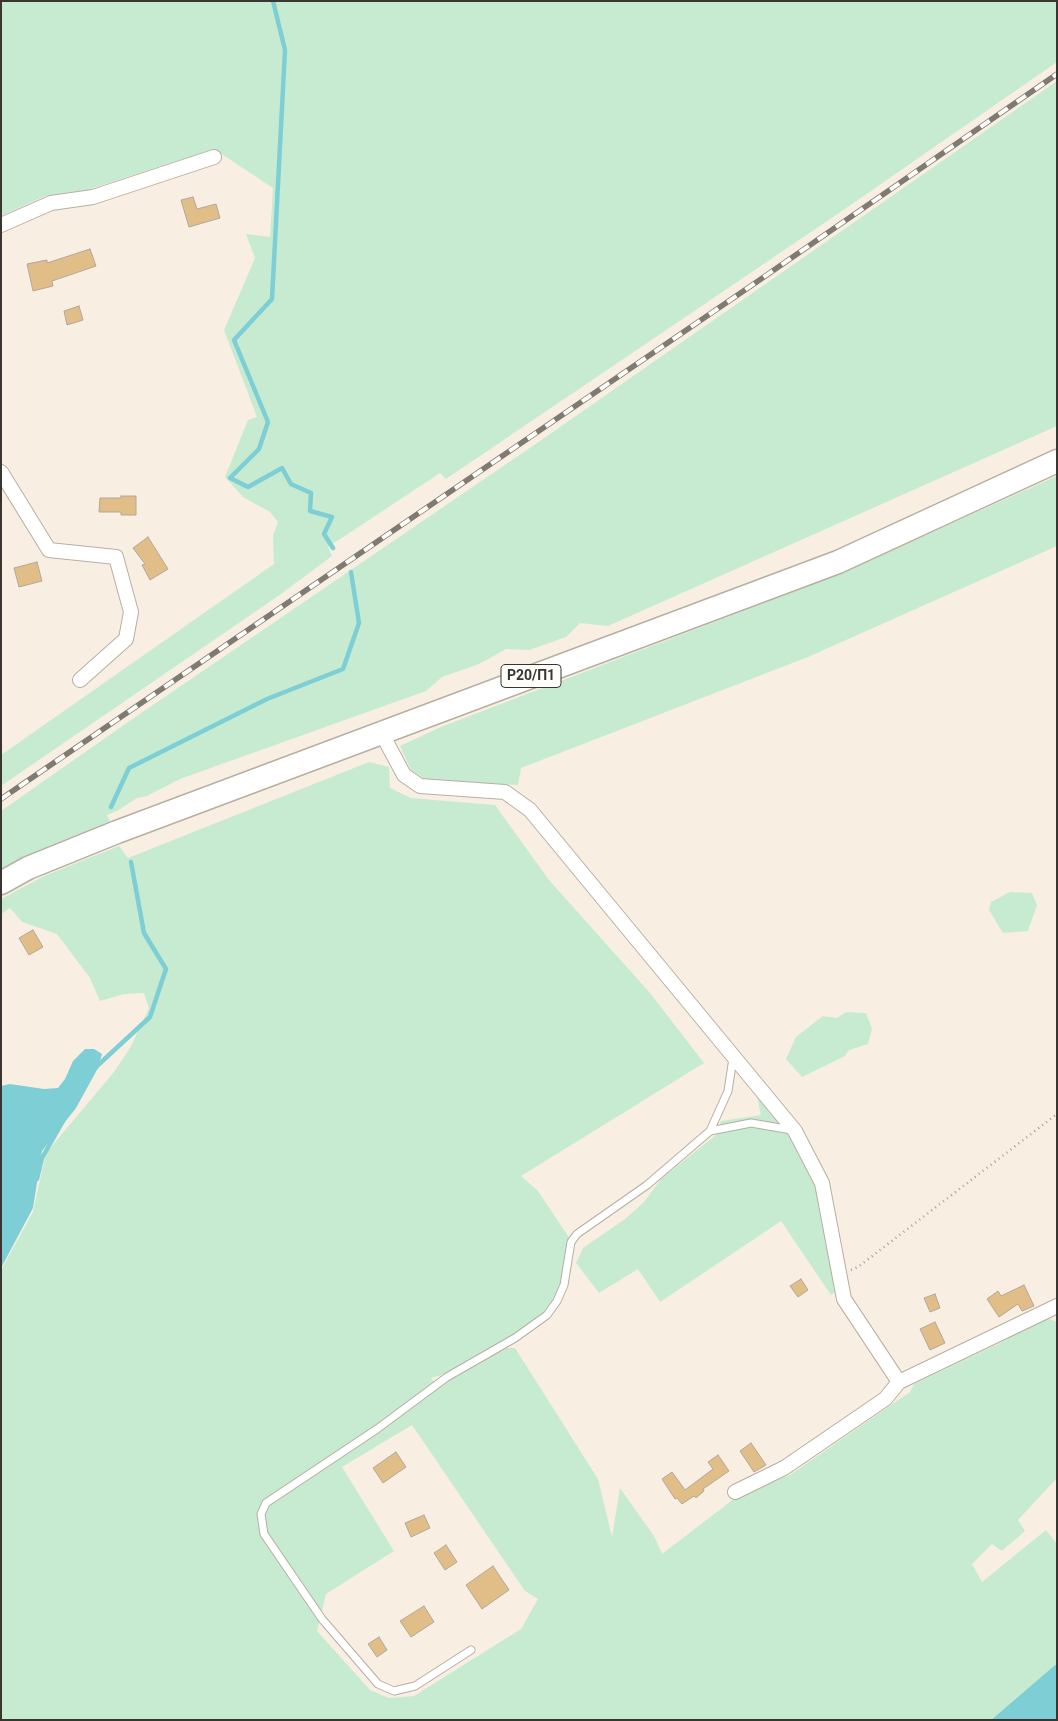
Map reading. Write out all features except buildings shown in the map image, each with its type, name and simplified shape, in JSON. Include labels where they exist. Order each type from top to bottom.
[{"type":"main road","name":"Р20/П1","points":[[1,883],[28,868],[117,832],[838,562],[1057,461]]},
{"type":"street","points":[[1,225],[51,203],[93,197],[214,157]]},
{"type":"street","points":[[1,472],[49,550],[116,557],[131,612],[126,639],[80,680]]},
{"type":"street","points":[[381,732],[404,775],[420,786],[505,792],[530,810],[795,1131],[822,1183],[844,1299],[899,1382]]},
{"type":"street","points":[[735,1492],[784,1468],[885,1400],[899,1382],[1057,1306]]},
{"type":"lane","points":[[471,1650],[415,1686],[394,1691],[378,1684],[322,1619],[264,1534],[261,1514],[266,1504],[377,1429],[447,1377],[515,1338],[548,1315],[564,1285],[571,1242],[577,1234],[647,1185],[710,1131],[728,1091],[733,1055]]},
{"type":"lane","points":[[710,1131],[751,1123],[795,1131]]},
{"type":"path","points":[[839,1274],[858,1267],[1057,1114]]},
{"type":"green space","points":[[1,1],[1057,1],[1057,62],[842,211],[446,479],[440,473],[328,547],[332,556],[281,594],[1,786],[1,755],[274,564],[273,535],[278,522],[270,512],[243,497],[225,477],[248,420],[257,417],[224,330],[255,258],[246,234],[270,237],[273,188],[214,149],[87,190],[45,196],[1,216]]},
{"type":"green space","points":[[1057,81],[1057,426],[608,626],[580,623],[566,637],[529,650],[506,649],[479,664],[442,677],[426,691],[180,779],[147,796],[137,798],[107,815],[110,822],[23,858],[1,870],[1,811],[537,443]]},
{"type":"green space","points":[[1057,476],[1057,546],[808,657],[521,768],[518,785],[426,780],[411,770],[400,746],[441,727],[842,573]]},
{"type":"green space","points":[[369,762],[389,767],[390,788],[411,798],[495,805],[549,880],[650,993],[704,1063],[521,1176],[538,1191],[570,1239],[560,1284],[553,1300],[544,1312],[514,1334],[445,1374],[431,1378],[438,1386],[505,1348],[515,1348],[598,1479],[612,1537],[620,1488],[654,1536],[662,1554],[739,1495],[790,1475],[910,1392],[914,1384],[1000,1343],[1045,1317],[1057,1322],[1057,1478],[1018,1520],[1025,1531],[1002,1551],[992,1544],[972,1564],[982,1582],[1046,1530],[1057,1544],[1057,1664],[991,1720],[1,1720],[1,1270],[33,1212],[46,1153],[114,1072],[130,1048],[149,1008],[144,993],[124,994],[100,1001],[90,978],[57,934],[22,922],[10,908],[1,914],[1,899],[44,876],[119,846],[128,858]],"holes":[[[412,1425],[525,1591],[538,1599],[521,1629],[414,1696],[389,1698],[370,1690],[317,1631],[326,1594],[394,1551],[342,1467]]]},
{"type":"green space","points":[[1010,892],[1032,893],[1037,905],[1028,931],[1003,933],[989,910],[991,902]]},
{"type":"green space","points":[[846,1012],[866,1013],[872,1029],[868,1044],[849,1050],[845,1056],[802,1077],[786,1059],[796,1037],[823,1016],[837,1018]]},
{"type":"green space","points":[[756,1092],[795,1141],[816,1184],[837,1291],[831,1295],[781,1221],[660,1302],[638,1269],[599,1293],[576,1263],[583,1248],[625,1219],[643,1203],[662,1178],[716,1135],[721,1121],[761,1115]]},
{"type":"water","points":[[85,1049],[94,1049],[102,1054],[98,1068],[76,1108],[42,1151],[33,1208],[1,1268],[1,1086],[10,1084],[44,1089],[58,1088],[65,1079],[73,1061]]},
{"type":"water","points":[[1057,1664],[1057,1720],[991,1720],[1054,1666]]},
{"type":"waterway","points":[[273,1],[285,50],[272,299],[234,340],[268,422],[259,449],[230,478],[248,487],[282,468],[291,484],[311,493],[310,511],[332,517],[324,534],[333,548]]},
{"type":"waterway","points":[[111,807],[129,768],[267,699],[343,669],[359,623],[351,572]]},
{"type":"waterway","points":[[96,1067],[150,1017],[166,969],[144,933],[131,862]]},
{"type":"waterway","points":[[37,1179],[42,1158],[63,1121]]},
{"type":"railway","points":[[1,799],[1057,74]]}]
